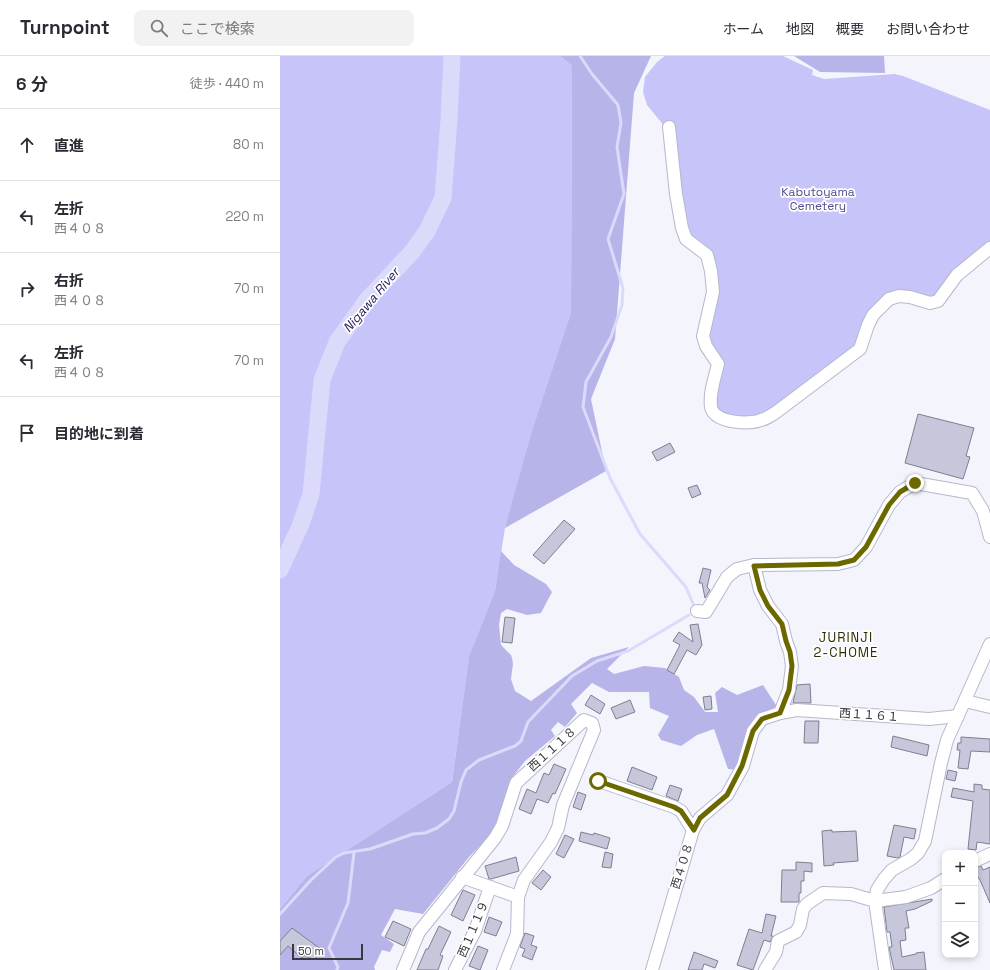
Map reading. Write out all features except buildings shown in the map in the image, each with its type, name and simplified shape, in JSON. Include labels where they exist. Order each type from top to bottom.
[{"type":"street","points":[[669,127],[676,194],[682,228],[686,239],[707,255],[711,271],[713,292],[703,336],[706,346],[718,364],[711,398],[711,408],[716,415],[729,421],[747,423],[760,421],[775,413],[860,349],[873,315],[889,299],[899,296],[910,297],[930,303],[938,301],[957,274],[990,248]]},
{"type":"street","points":[[697,611],[706,612],[727,576],[737,569],[754,566],[838,564],[854,560],[866,547],[889,505],[900,492],[915,483],[972,493],[983,511],[990,537]]},
{"type":"street","points":[[754,566],[760,590],[768,606],[782,624],[790,652],[792,666],[789,690],[780,713]]},
{"type":"street","points":[[884,970],[875,902],[877,890],[892,870],[911,860],[918,853],[925,841],[947,740],[990,644]]},
{"type":"street","points":[[965,701],[990,707]]},
{"type":"street","name":"西１１６１","points":[[780,713],[797,710],[928,719],[958,716]]},
{"type":"street","name":"西４０８","points":[[652,970],[694,830],[700,818],[727,795],[742,766],[753,731],[762,719],[780,713]]},
{"type":"street","name":"西１１１８","points":[[403,970],[419,932],[495,838],[502,826],[516,783],[584,720],[592,724],[594,730],[564,805],[558,828],[551,842],[524,880],[518,898],[517,934],[503,970]]},
{"type":"street","points":[[598,781],[674,807],[681,811],[694,830]]},
{"type":"street","points":[[978,860],[990,854]]},
{"type":"street","points":[[462,877],[518,898]]},
{"type":"street","points":[[765,970],[776,952],[778,941],[796,932],[800,925],[803,909],[807,904],[823,893],[851,894],[875,902],[906,897],[931,888],[942,881]]},
{"type":"street","name":"西１１１９","points":[[458,969],[475,930],[490,887]]},
{"type":"green space","points":[[280,56],[560,56],[572,66],[571,314],[532,430],[505,528],[495,591],[469,658],[452,782],[307,876],[280,909]]},
{"type":"green space","name":"Kabutoyama Cemetery","points":[[665,56],[783,56],[813,70],[812,75],[824,79],[895,74],[990,110],[990,245],[937,297],[889,297],[856,347],[760,417],[730,418],[714,407],[721,364],[706,336],[715,270],[689,236],[665,127],[647,105],[643,92],[645,77],[657,62]]},
{"type":"shaded area","points":[[560,56],[651,56],[634,93],[615,339],[591,399],[606,471],[505,528],[532,430],[571,313],[572,66]]},
{"type":"shaded area","points":[[794,56],[884,56],[885,73],[820,72]]},
{"type":"shaded area","points":[[501,551],[514,565],[546,584],[552,592],[541,613],[527,615],[507,609],[501,613],[499,625],[501,645],[512,658],[513,664],[511,679],[515,691],[531,701],[591,658],[629,647],[607,669],[614,674],[644,666],[665,668],[679,677],[684,690],[694,697],[705,712],[718,712],[715,693],[722,687],[737,695],[763,685],[778,708],[754,719],[749,728],[739,770],[728,769],[714,729],[697,735],[681,746],[661,740],[658,735],[669,716],[650,708],[649,692],[609,692],[592,683],[571,704],[577,713],[565,727],[558,722],[551,730],[555,736],[525,761],[511,779],[497,824],[487,839],[469,857],[423,914],[395,909],[381,935],[394,944],[390,952],[382,950],[374,967],[375,970],[280,970],[280,909],[307,876],[452,782],[469,657],[495,591]]},
{"type":"waterway","name":"Nigawa River","points":[[280,570],[301,524],[311,494],[322,380],[337,342],[367,300],[412,252],[427,231],[443,198],[452,56]]},
{"type":"waterway","points":[[580,56],[592,74],[618,105],[621,123],[617,147],[624,194],[608,239],[623,288],[622,305],[611,337],[586,382],[583,407],[610,478],[640,534],[686,587],[694,606]]},
{"type":"waterway","points":[[280,914],[311,880],[336,857],[344,853],[370,849],[413,834],[425,833],[437,828],[449,819],[454,811],[461,782],[466,770],[479,760],[515,746],[521,741],[528,722],[572,676],[597,661],[628,651],[689,615]]},
{"type":"waterway","points":[[337,970],[338,967],[329,948],[348,903],[354,853]]},
{"type":"district","name":"JURINJI 2-CHOME","points":[[846,644]]},
{"type":"route","points":[[598,781],[674,807],[681,811],[694,830],[700,818],[727,795],[742,766],[753,731],[762,719],[780,713],[789,690],[792,666],[790,652],[782,624],[768,606],[760,590],[754,566],[838,564],[854,560],[866,547],[889,505],[900,492],[915,483]]}]
